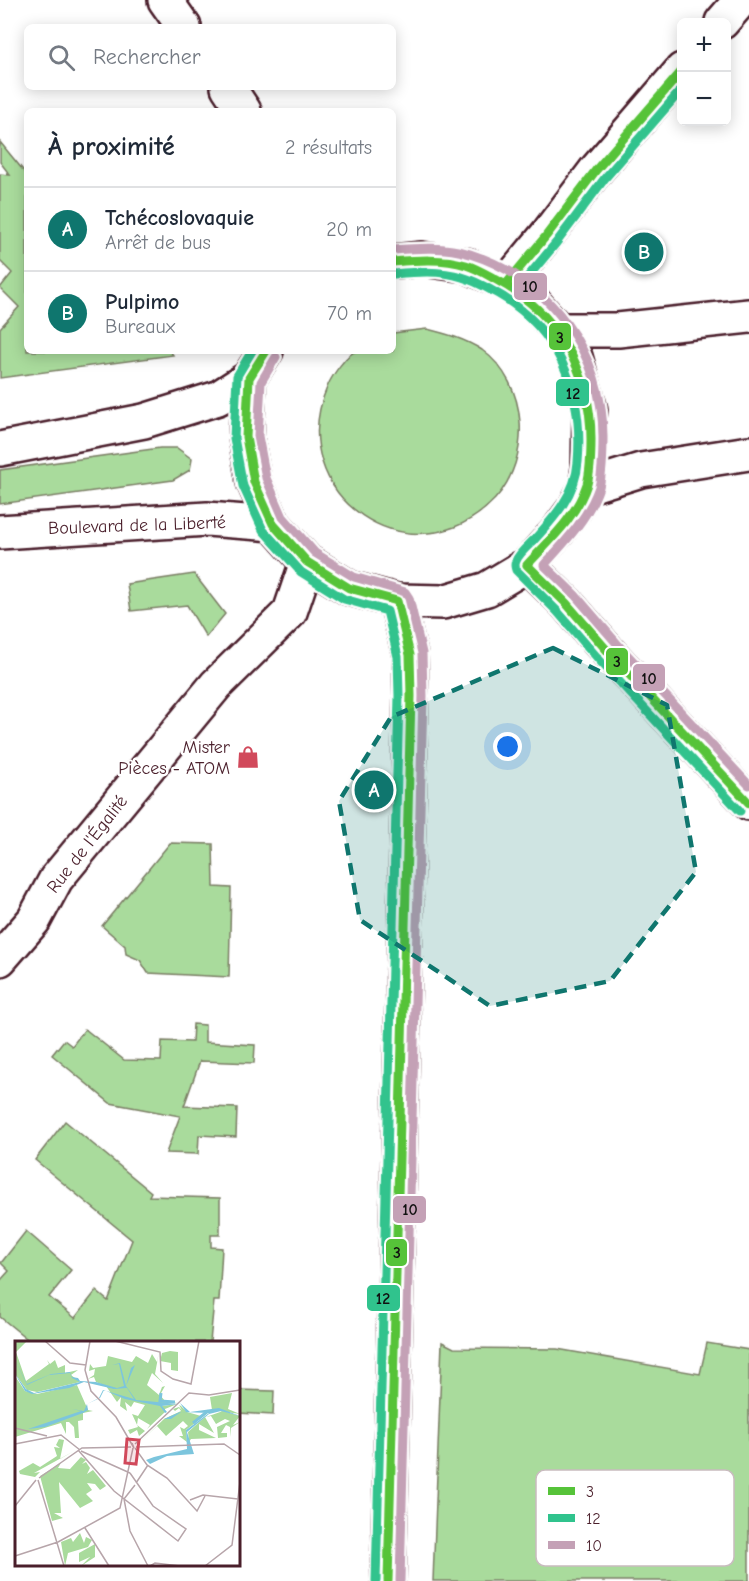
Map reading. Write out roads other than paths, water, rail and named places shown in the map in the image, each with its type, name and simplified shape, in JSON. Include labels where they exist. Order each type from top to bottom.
[{"type":"main road","points":[[165,0],[182,24]]},
{"type":"main road","points":[[725,18],[741,0]]},
{"type":"main road","points":[[507,283],[596,170],[679,72]]},
{"type":"main road","points":[[230,90],[242,108]]},
{"type":"main road","points":[[257,365],[246,437],[254,482],[273,524],[307,562],[349,588],[397,601],[443,602],[487,589],[526,565],[558,531],[586,487],[589,468],[590,410],[575,357],[558,330],[535,304],[507,283],[466,265],[422,259],[396,262]]},
{"type":"main road","points":[[558,330],[618,330],[749,315]]},
{"type":"main road","points":[[0,449],[144,422],[218,398],[257,365]]},
{"type":"main road","points":[[586,487],[641,470],[749,453]]},
{"type":"main road","name":"Boulevard de la Liberté","points":[[0,532],[207,519],[273,524]]},
{"type":"main road","name":"Rue de l'Égalité","points":[[0,959],[34,920],[56,879],[216,685],[290,612],[307,562]]},
{"type":"main road","points":[[526,565],[566,603],[611,655],[749,803]]},
{"type":"main road","points":[[388,1581],[411,696],[410,655],[397,601]]},
{"type":"place","name":"Pulpimo","points":[[644,252]]},
{"type":"place","name":"Mister Pièces - ATOM","points":[[248,757]]},
{"type":"place","name":"Tchécoslovaquie","points":[[374,790]]}]
